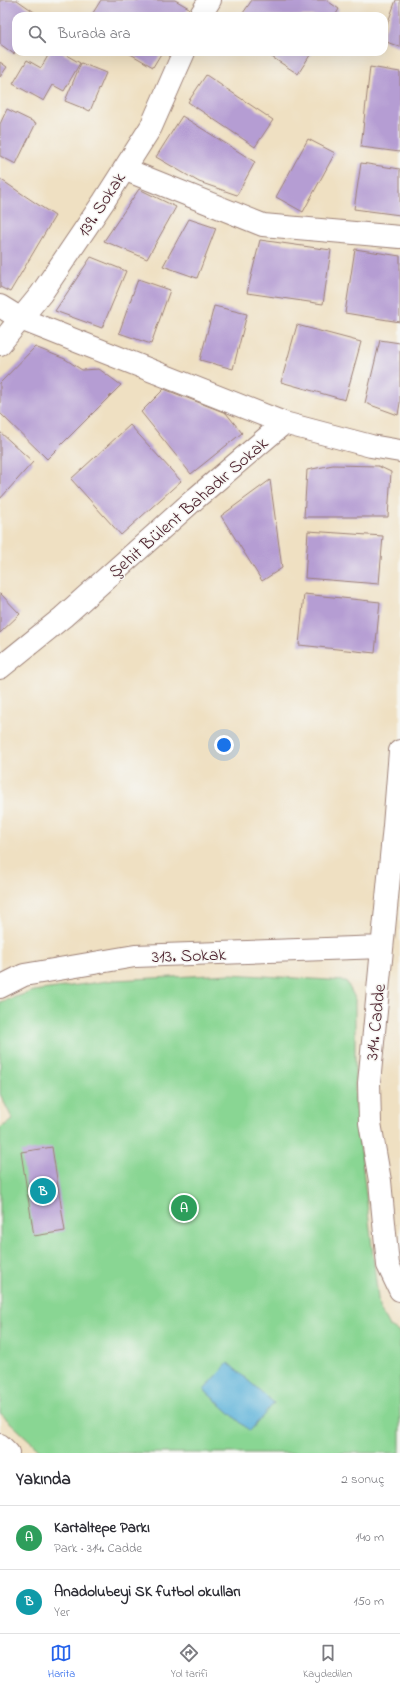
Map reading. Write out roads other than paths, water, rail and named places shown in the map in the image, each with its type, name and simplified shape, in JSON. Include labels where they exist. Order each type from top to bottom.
[{"type":"street","points":[[202,12],[210,0]]},
{"type":"street","name":"139. Sokak","points":[[0,344],[40,294],[151,127],[182,56]]},
{"type":"street","points":[[124,169],[263,225],[400,237]]},
{"type":"street","points":[[0,306],[21,319],[284,423]]},
{"type":"street","name":"Şehit Bülent Bahadır Sokak","points":[[0,668],[63,617],[196,498],[284,423],[371,446],[400,451]]},
{"type":"street","name":"314. Cadde","points":[[400,751],[369,1083],[370,1123],[380,1182],[388,1265],[400,1290]]},
{"type":"street","name":"313. Sokak","points":[[0,987],[24,975],[135,956],[382,947]]},
{"type":"street","points":[[0,1445],[8,1453]]},
{"type":"water","points":[[228,1363],[274,1403],[250,1431],[204,1390]]},
{"type":"place","name":"Anadolubeyi SK futbol okulları","points":[[43,1191]]},
{"type":"place","name":"Kartaltepe Parkı","points":[[184,1208]]}]
